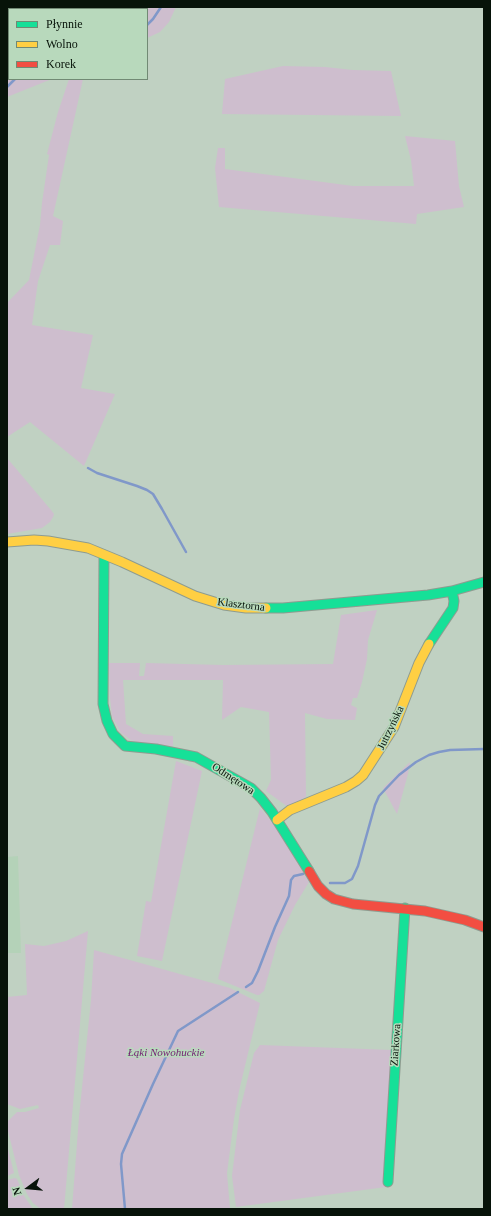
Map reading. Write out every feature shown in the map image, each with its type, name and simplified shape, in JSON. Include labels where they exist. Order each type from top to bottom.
[{"type":"street","name":"Klasztorna","points":[[7,542],[34,540],[88,548],[195,596],[224,605],[246,608],[267,609],[307,607],[428,596],[484,582]]},
{"type":"street","name":"Odmętowa","points":[[104,555],[103,694],[105,713],[113,734],[119,741],[125,746],[188,755],[210,764],[251,788],[278,820],[315,881],[330,897],[339,901],[353,904],[425,911],[465,920],[484,927]]},
{"type":"street","name":"Jutrzyńska","points":[[278,820],[290,810],[346,787],[363,775],[394,727],[419,663],[429,644],[453,608],[454,601],[452,591]]},
{"type":"street","name":"Ziarkowa","points":[[388,1182],[405,908]]},
{"type":"shaded area","points":[[18,856],[21,953],[7,953],[7,857]]},
{"type":"green space","points":[[176,7],[169,22],[160,32],[148,38],[148,8],[30,8]]},
{"type":"green space","points":[[8,66],[8,80],[50,80],[7,97]]},
{"type":"green space","points":[[283,66],[391,71],[401,116],[222,114],[225,79]]},
{"type":"green space","points":[[69,80],[83,80],[53,216],[63,221],[60,245],[50,245],[38,281],[32,325],[93,335],[81,388],[115,394],[84,466],[30,422],[7,437],[7,303],[29,280],[40,225],[49,155],[47,154],[58,112]]},
{"type":"green space","points":[[405,136],[455,141],[459,186],[464,207],[417,214],[416,224],[219,207],[215,168],[218,148],[225,148],[225,169],[353,186],[414,186],[411,160]]},
{"type":"green space","points":[[7,458],[54,514],[50,522],[42,528],[7,534]]},
{"type":"green space","points":[[377,610],[368,640],[367,659],[362,682],[357,698],[353,698],[351,705],[357,708],[355,720],[327,719],[305,713],[306,797],[288,807],[266,791],[271,780],[269,712],[241,707],[222,720],[223,680],[123,680],[126,724],[143,734],[173,736],[173,746],[141,743],[131,740],[121,733],[112,716],[109,663],[140,663],[139,676],[144,676],[146,663],[223,665],[333,664],[341,615]]},
{"type":"green space","points":[[176,761],[202,771],[162,961],[137,956],[146,901],[151,902]]},
{"type":"green space","points":[[410,762],[408,774],[397,814],[383,788]]},
{"type":"green space","points":[[260,808],[275,826],[309,882],[295,905],[278,940],[264,991],[257,995],[218,979]]},
{"type":"green space","points":[[88,931],[64,1209],[41,1209],[33,1203],[27,1194],[19,1175],[7,1127],[7,1122],[17,1112],[25,1112],[39,1108],[38,1105],[20,1109],[7,1104],[7,997],[27,995],[25,944],[44,946],[66,941]]},
{"type":"green space","name":"Łąki Nowohuckie","points":[[94,950],[230,988],[260,1003],[239,1091],[234,1119],[227,1173],[230,1209],[72,1209],[79,1117],[91,1000]]},
{"type":"green space","points":[[260,1045],[392,1050],[386,1187],[236,1207],[232,1176],[240,1110],[254,1053]]},
{"type":"green space","points":[[7,1145],[14,1173],[7,1176]]},
{"type":"green space","points":[[17,1179],[24,1196],[33,1209],[7,1209],[7,1180]]},
{"type":"waterway","points":[[148,24],[161,7]]},
{"type":"waterway","points":[[7,87],[14,80]]},
{"type":"waterway","points":[[88,468],[97,473],[137,486],[153,494],[186,552]]},
{"type":"waterway","points":[[330,883],[345,883],[352,879],[358,866],[375,805],[379,796],[399,775],[416,762],[429,755],[450,750],[484,749]]},
{"type":"waterway","points":[[246,987],[252,983],[258,971],[289,896],[291,880],[294,876],[303,874]]},
{"type":"waterway","points":[[125,1209],[121,1164],[122,1154],[178,1031],[238,992]]},
{"type":"traffic: fast","points":[[104,555],[103,704],[107,721],[113,734],[125,746],[156,749],[196,757],[251,788],[272,812],[309,871]]},
{"type":"traffic: fast","points":[[266,608],[283,608],[428,595],[452,591],[484,582]]},
{"type":"traffic: fast","points":[[429,644],[453,608],[454,601],[452,591]]},
{"type":"traffic: fast","points":[[388,1182],[405,908]]},
{"type":"traffic: slow","points":[[7,542],[34,540],[48,541],[88,548],[195,596],[224,605],[246,608],[266,608]]},
{"type":"traffic: slow","points":[[277,820],[290,810],[346,787],[363,775],[394,727],[419,663],[429,644]]},
{"type":"traffic: jam","points":[[309,871],[318,886],[334,899],[353,904],[425,911],[465,920],[484,927]]}]
